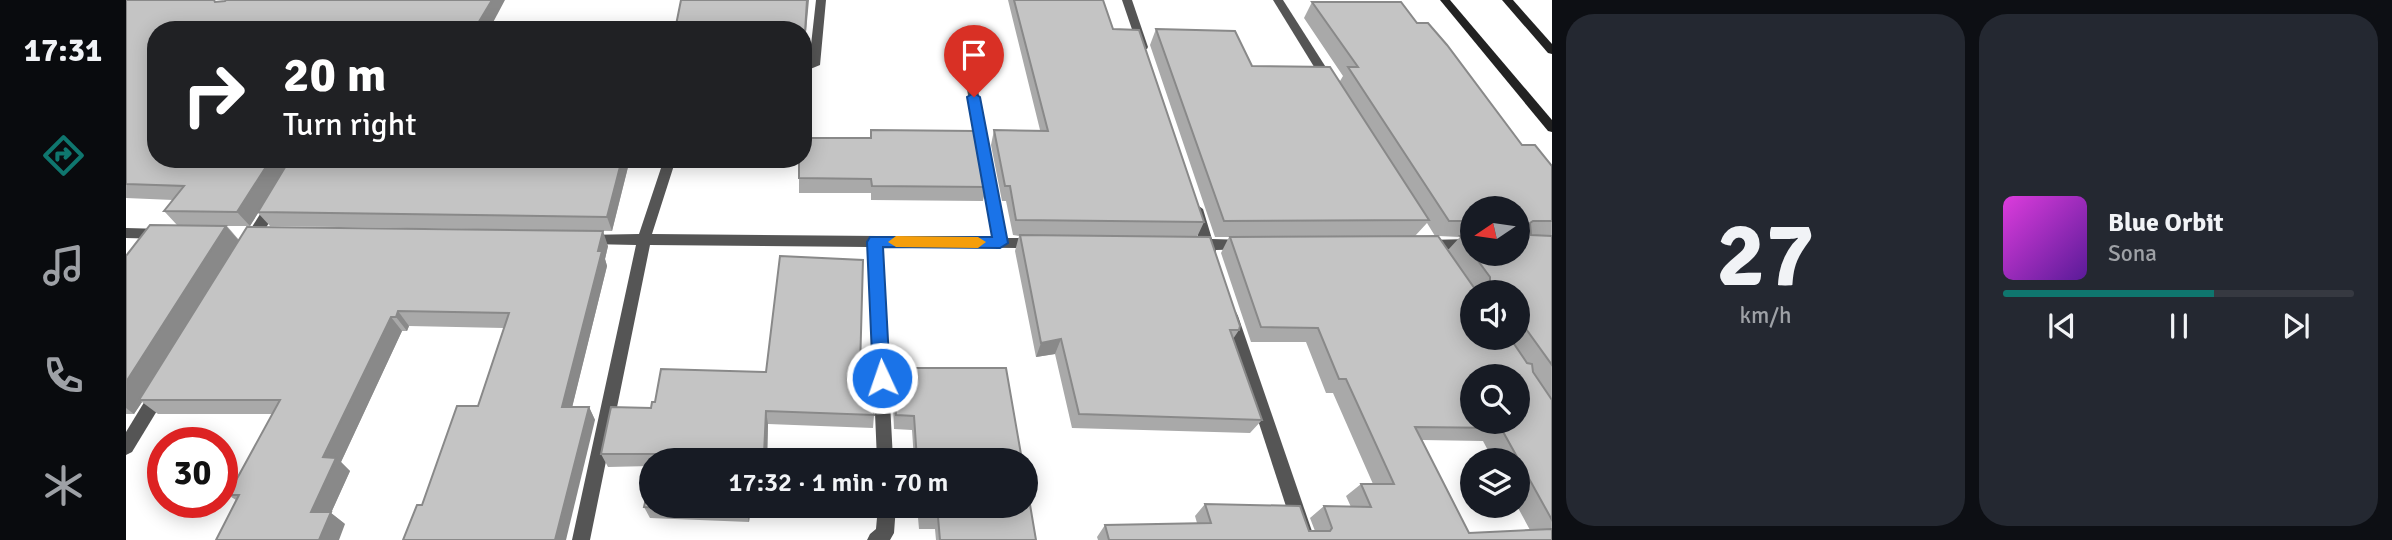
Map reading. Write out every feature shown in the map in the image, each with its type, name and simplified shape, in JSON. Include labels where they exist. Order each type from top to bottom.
[{"type":"main road","points":[[1446,0],[1552,128]]},
{"type":"main road","points":[[1507,0],[1552,51]]},
{"type":"street","points":[[812,66],[821,0]]},
{"type":"street","points":[[1127,0],[1149,64]]},
{"type":"street","points":[[1278,0],[1335,92]]},
{"type":"street","points":[[965,48],[1000,243]]},
{"type":"street","points":[[581,540],[644,239],[667,168]]},
{"type":"street","points":[[240,259],[281,192]]},
{"type":"street","points":[[1191,193],[1216,270]]},
{"type":"street","points":[[126,233],[177,234]]},
{"type":"street","points":[[574,239],[1055,243]]},
{"type":"street","points":[[875,242],[885,448]]},
{"type":"street","points":[[1180,244],[1263,244]]},
{"type":"street","points":[[1426,245],[1460,244]]},
{"type":"street","points":[[1224,296],[1306,540]]},
{"type":"street","points":[[126,447],[169,377]]},
{"type":"street","points":[[876,540],[885,533],[886,518]]},
{"type":"building","points":[[126,0],[492,0],[479,21],[147,21],[147,168],[265,168],[237,212],[164,211],[184,186],[126,184]]},
{"type":"building","points":[[681,0],[807,0],[806,21],[677,21]]},
{"type":"building","points":[[1014,0],[1103,0],[1113,29],[1139,30],[1204,222],[1016,220],[1010,186],[1005,186],[994,130],[1048,131]]},
{"type":"building","points":[[1312,2],[1401,2],[1417,23],[1428,23],[1522,145],[1535,145],[1552,166],[1552,221],[1530,223],[1530,196],[1460,196],[1460,221],[1449,221],[1348,67],[1358,67]]},
{"type":"building","points":[[1156,29],[1235,31],[1252,66],[1330,67],[1429,220],[1224,221]]},
{"type":"building","points":[[871,130],[976,131],[986,187],[872,186],[871,179],[799,178],[799,168],[812,168],[812,138],[871,138]]},
{"type":"building","points":[[285,168],[620,168],[607,217],[258,212]]},
{"type":"building","points":[[1530,223],[1531,235],[1552,236],[1552,365],[1530,334],[1530,280],[1490,280],[1482,266],[1530,266]]},
{"type":"building","points":[[150,225],[226,226],[126,382],[126,256]]},
{"type":"building","points":[[247,227],[603,231],[598,251],[602,251],[562,407],[589,407],[555,540],[403,540],[417,505],[422,505],[457,406],[478,406],[509,313],[398,311],[396,317],[391,317],[323,457],[336,458],[311,512],[331,512],[319,540],[216,540],[227,518],[238,518],[238,477],[280,400],[139,400]]},
{"type":"building","points":[[1020,235],[1210,237],[1240,326],[1239,330],[1230,330],[1262,420],[1079,414],[1061,339],[1041,343]]},
{"type":"building","points":[[1438,236],[1469,280],[1460,280],[1460,350],[1518,350],[1527,363],[1532,364],[1533,372],[1552,400],[1552,520],[1530,480],[1530,448],[1512,448],[1504,434],[1530,434],[1530,364],[1460,364],[1460,428],[1415,427],[1469,533],[1552,529],[1552,540],[1109,540],[1105,525],[1211,523],[1205,504],[1300,506],[1309,531],[1330,531],[1332,528],[1324,506],[1371,507],[1361,484],[1394,484],[1346,379],[1339,379],[1318,328],[1261,327],[1230,237]]},
{"type":"building","points":[[780,256],[863,260],[860,369],[872,369],[874,415],[766,411],[764,448],[639,448],[639,454],[601,454],[611,407],[651,408],[652,402],[655,402],[661,369],[766,372]]},
{"type":"building","points":[[893,368],[1006,368],[1020,448],[916,448],[914,416],[896,415]]},
{"type":"building","points":[[938,518],[1032,518],[1036,540],[940,540]]},
{"type":"slow traffic","points":[[896,242],[978,242]]},
{"type":"route","points":[[882,378],[875,242],[1000,243],[974,97]]}]
